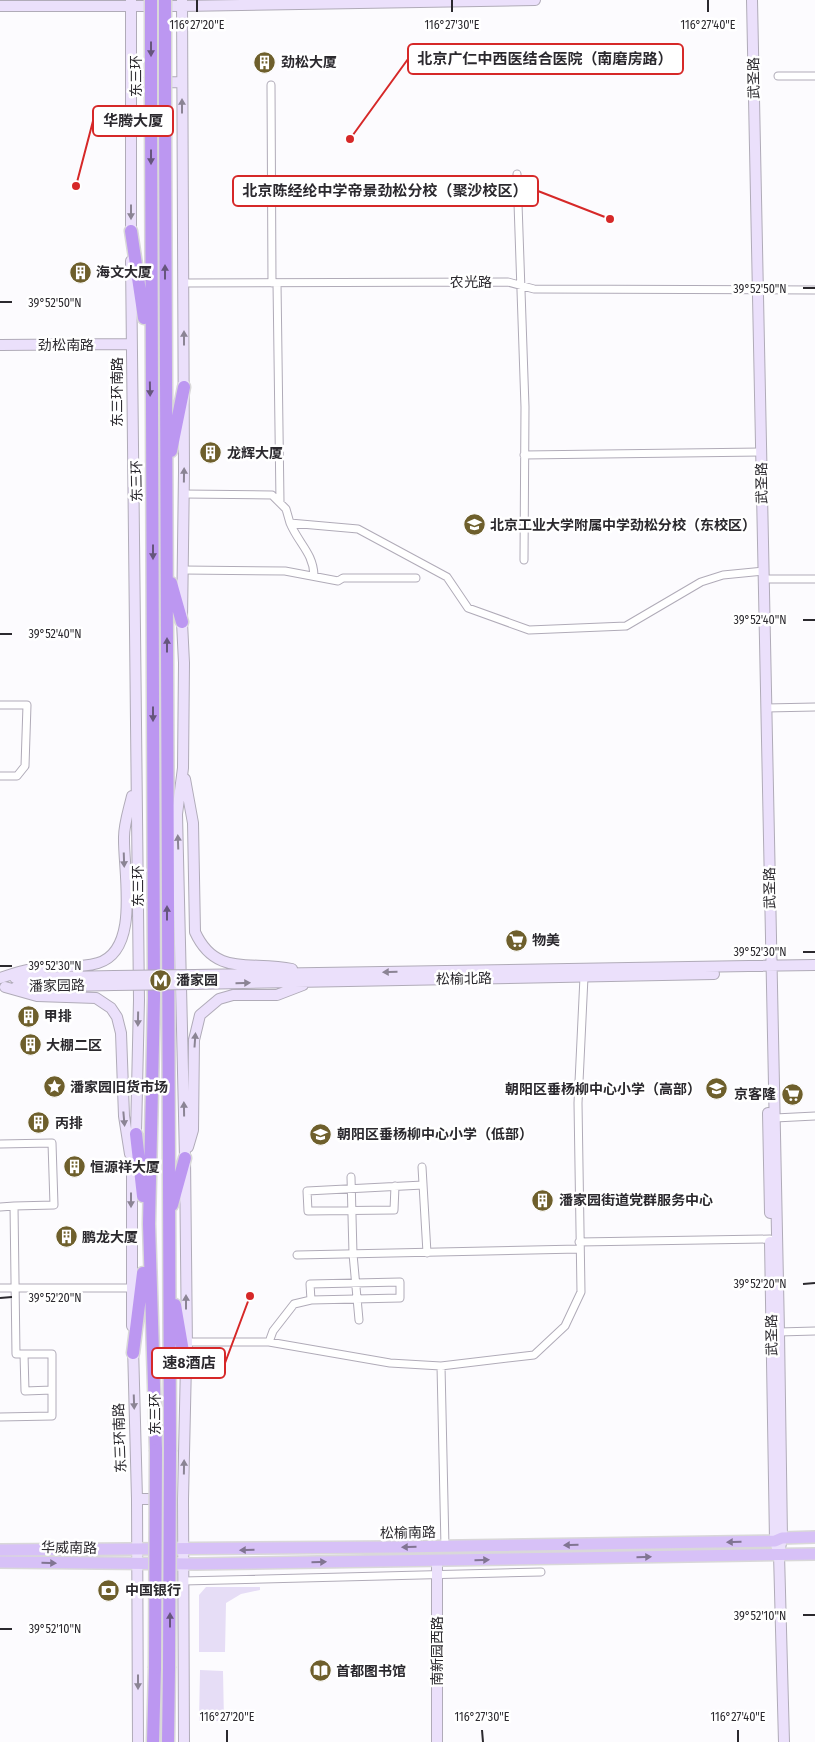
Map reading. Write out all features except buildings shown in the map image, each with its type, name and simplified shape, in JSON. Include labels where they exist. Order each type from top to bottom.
[{"type":"highway","name":"东三环","points":[[151,0],[150,360],[153,505],[154,998],[149,1249],[156,1450],[153,1742]]},
{"type":"highway","name":"东三环","points":[[165,0],[170,1450],[168,1742]]},
{"type":"highway","points":[[131,231],[150,360]]},
{"type":"highway","points":[[166,478],[184,387]]},
{"type":"highway","points":[[167,569],[182,622]]},
{"type":"highway","points":[[136,1134],[143,1210],[149,1224]]},
{"type":"highway","points":[[168,1222],[185,1158]]},
{"type":"highway","points":[[133,1353],[143,1271],[149,1249]]},
{"type":"highway","points":[[169,1268],[186,1369]]},
{"type":"main road","name":"松榆南路","points":[[0,1550],[444,1547],[815,1537]]},
{"type":"main road","name":"松榆南路","points":[[137,1564],[815,1554]]},
{"type":"main road","name":"华威南路","points":[[0,1562],[137,1564]]},
{"type":"street","points":[[0,6],[131,3],[536,0]]},
{"type":"street","name":"武圣路","points":[[752,0],[770,971],[770,1239],[778,1539]]},
{"type":"street","name":"东三环南路","points":[[131,3],[131,344],[139,1000],[136,1134],[132,1162],[131,1288],[137,1499],[138,1742]]},
{"type":"street","points":[[182,3],[184,283],[182,622],[184,662],[183,768],[177,814],[187,1342],[183,1499],[184,1742]]},
{"type":"street","points":[[778,76],[815,76]]},
{"type":"street","points":[[131,82],[182,82]]},
{"type":"street","points":[[271,85],[280,502]]},
{"type":"street","points":[[516,174],[522,286],[524,560]]},
{"type":"street","name":"农光路","points":[[184,283],[508,282],[534,289],[815,290]]},
{"type":"street","name":"劲松南路","points":[[0,345],[131,344]]},
{"type":"street","points":[[524,455],[761,452]]},
{"type":"street","points":[[184,494],[272,494],[286,509],[297,540],[314,560],[314,574]]},
{"type":"street","points":[[290,523],[358,530],[447,577],[468,608],[529,630],[626,626],[701,582],[723,575],[764,575],[815,579]]},
{"type":"street","points":[[183,570],[285,571],[314,574],[338,581],[343,578],[416,578]]},
{"type":"street","points":[[0,705],[27,704],[25,766],[16,776],[0,776]]},
{"type":"street","points":[[766,708],[815,707]]},
{"type":"street","points":[[183,768],[192,823],[196,932],[201,945],[214,958],[234,965],[275,965],[309,978]]},
{"type":"street","points":[[1,983],[37,968],[84,966],[100,962],[112,954],[121,944],[126,925],[124,835],[135,778]]},
{"type":"street","name":"松榆北路","points":[[114,980],[584,977],[770,971],[815,966]]},
{"type":"street","name":"武圣路","points":[[770,971],[779,1332],[778,1539]]},
{"type":"street","name":"松榆北路","points":[[309,978],[770,971],[815,972]]},
{"type":"street","points":[[187,1342],[269,1342],[390,1363],[441,1366],[534,1355],[565,1326],[581,1292],[578,1104],[584,977]]},
{"type":"street","points":[[185,1158],[193,1130],[194,1040],[200,1015],[219,999],[233,995],[277,995],[309,978]]},
{"type":"street","name":"潘家园路","points":[[1,983],[114,980]]},
{"type":"street","points":[[1,983],[37,996],[96,998],[111,1008],[117,1017],[121,1033],[124,1116],[132,1162]]},
{"type":"street","points":[[775,1118],[815,1116]]},
{"type":"street","points":[[0,1144],[52,1143],[54,1205],[0,1206]]},
{"type":"street","points":[[422,1167],[427,1253]]},
{"type":"street","points":[[351,1177],[353,1254],[359,1320]]},
{"type":"street","points":[[395,1186],[394,1210],[308,1212],[307,1191],[352,1188],[395,1186],[423,1185]]},
{"type":"street","points":[[0,1417],[52,1416],[52,1354],[16,1354],[14,1206]]},
{"type":"street","points":[[297,1255],[427,1253],[579,1245],[770,1239]]},
{"type":"street","points":[[269,1342],[273,1331],[294,1304],[311,1300],[400,1298],[400,1282],[310,1284],[311,1300]]},
{"type":"street","points":[[0,1288],[131,1288]]},
{"type":"street","points":[[779,1332],[815,1331]]},
{"type":"street","points":[[24,1354],[25,1391],[52,1390]]},
{"type":"street","points":[[441,1366],[444,1547]]},
{"type":"street","points":[[137,1499],[183,1499]]},
{"type":"street","points":[[778,1539],[784,1742]]},
{"type":"street","name":"南新园西路","points":[[437,1560],[437,1742]]},
{"type":"street","points":[[183,1581],[541,1572]]},
{"type":"shaded area","points":[[206,1587],[260,1587],[260,1590],[241,1594],[226,1603],[225,1652],[199,1652],[199,1595]]},
{"type":"shaded area","points":[[200,1670],[223,1671],[224,1721],[199,1721]]},
{"type":"place","name":"劲松大厦","points":[[265,62]]},
{"type":"place","name":"北京广仁中西医结合医院（南磨房路）","points":[[350,139]]},
{"type":"place","name":"华腾大厦","points":[[76,186]]},
{"type":"place","name":"北京陈经纶中学帝景劲松分校（聚沙校区）","points":[[610,219]]},
{"type":"place","name":"海文大厦","points":[[80,272]]},
{"type":"place","name":"龙辉大厦","points":[[211,453]]},
{"type":"place","name":"北京工业大学附属中学劲松分校（东校区）","points":[[474,525]]},
{"type":"place","name":"物美","points":[[516,940]]},
{"type":"place","name":"潘家园","points":[[160,980]]},
{"type":"place","name":"甲排","points":[[28,1016]]},
{"type":"place","name":"大棚二区","points":[[30,1045]]},
{"type":"place","name":"潘家园旧货市场","points":[[54,1087]]},
{"type":"place","name":"朝阳区垂杨柳中心小学（高部）","points":[[717,1089]]},
{"type":"place","name":"京客隆","points":[[792,1094]]},
{"type":"place","name":"丙排","points":[[39,1123]]},
{"type":"place","name":"朝阳区垂杨柳中心小学（低部）","points":[[321,1134]]},
{"type":"place","name":"恒源祥大厦","points":[[74,1167]]},
{"type":"place","name":"潘家园街道党群服务中心","points":[[543,1200]]},
{"type":"place","name":"鹏龙大厦","points":[[66,1237]]},
{"type":"place","name":"速8酒店","points":[[250,1296]]},
{"type":"place","name":"中国银行","points":[[109,1590]]},
{"type":"place","name":"首都图书馆","points":[[320,1671]]}]
